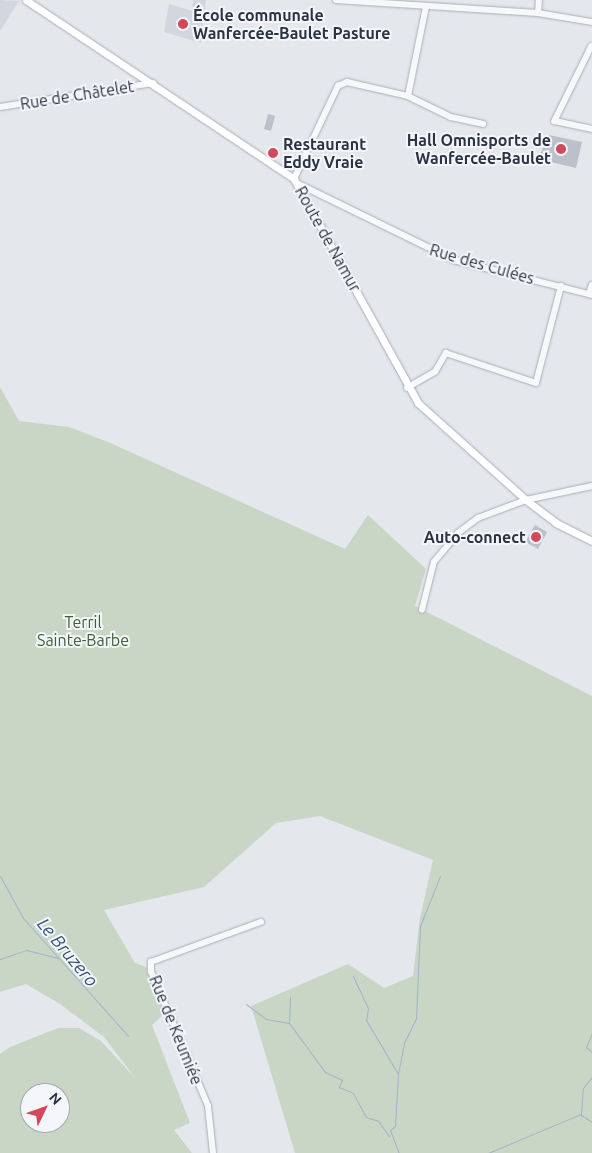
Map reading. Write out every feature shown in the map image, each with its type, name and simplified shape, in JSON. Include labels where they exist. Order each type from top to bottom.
[{"type":"main road","name":"Route de Namur","points":[[26,0],[296,182],[407,388],[480,459],[526,500],[556,523],[592,541]]},
{"type":"street","points":[[336,0],[426,7],[538,12],[592,22]]},
{"type":"street","points":[[538,12],[539,0]]},
{"type":"street","points":[[408,96],[426,7]]},
{"type":"street","points":[[592,46],[555,122],[592,129]]},
{"type":"street","points":[[296,182],[338,86],[347,82],[408,96],[451,117],[482,124]]},
{"type":"street","name":"Rue de Châtelet","points":[[0,107],[153,84]]},
{"type":"street","name":"Rue des Culées","points":[[296,182],[454,260],[590,294]]},
{"type":"street","points":[[590,294],[592,285]]},
{"type":"street","points":[[407,388],[435,372],[446,353],[536,383],[561,286]]},
{"type":"street","points":[[422,610],[429,573],[458,533],[478,518],[526,500],[592,486]]},
{"type":"street","name":"Rue de Keumiée","points":[[214,1153],[208,1106],[154,980],[151,962],[261,922]]},
{"type":"shaded area","points":[[0,0],[19,1],[0,31]]},
{"type":"shaded area","name":"École communale Wanfercée-Baulet Pasture","points":[[193,0],[206,0],[201,43],[164,32],[169,4],[192,11]]},
{"type":"green space","name":"Terril Sainte-Barbe","points":[[0,387],[19,421],[69,427],[108,442],[345,549],[368,515],[426,569],[415,606],[592,696],[592,1153],[295,1153],[251,1006],[348,964],[384,988],[413,976],[420,918],[433,860],[320,816],[276,823],[204,887],[104,910],[135,963],[146,967],[165,1013],[152,1025],[190,1123],[174,1130],[192,1153],[0,1153],[0,1054],[10,1047],[58,1028],[79,1028],[101,1041],[136,1079],[104,1037],[60,1004],[26,984],[0,992]]},
{"type":"building","points":[[268,114],[275,116],[271,131],[264,129]]},
{"type":"building","name":"Hall Omnisports de Wanfercée-Baulet","points":[[549,135],[582,142],[576,168],[538,159]]},
{"type":"building","name":"Auto-connect","points":[[535,525],[547,532],[538,549],[525,542]]},
{"type":"waterway","name":"Le Bruzero","points":[[0,876],[23,918],[128,1036]]},
{"type":"waterway","points":[[398,1074],[404,1043],[416,1018],[420,926],[440,876]]},
{"type":"waterway","points":[[0,959],[26,950],[59,958]]},
{"type":"waterway","points":[[353,976],[368,1008],[366,1020],[398,1074],[395,1126],[390,1130],[399,1153]]},
{"type":"waterway","points":[[290,997],[289,1023],[325,1072],[342,1080],[339,1087],[353,1093],[366,1117],[378,1121],[389,1136]]},
{"type":"waterway","points":[[246,1004],[266,1019],[289,1023]]},
{"type":"waterway","points":[[592,1033],[586,1047],[592,1052]]},
{"type":"waterway","points":[[488,1153],[581,1114],[583,1088],[592,1077]]},
{"type":"waterway","points":[[581,1115],[592,1122]]},
{"type":"place","name":"École communale Wanfercée-Baulet Pasture","points":[[183,24]]},
{"type":"place","name":"Hall Omnisports de Wanfercée-Baulet","points":[[561,149]]},
{"type":"place","name":"Restaurant Eddy Vraie","points":[[273,153]]},
{"type":"place","name":"Auto-connect","points":[[536,537]]}]
